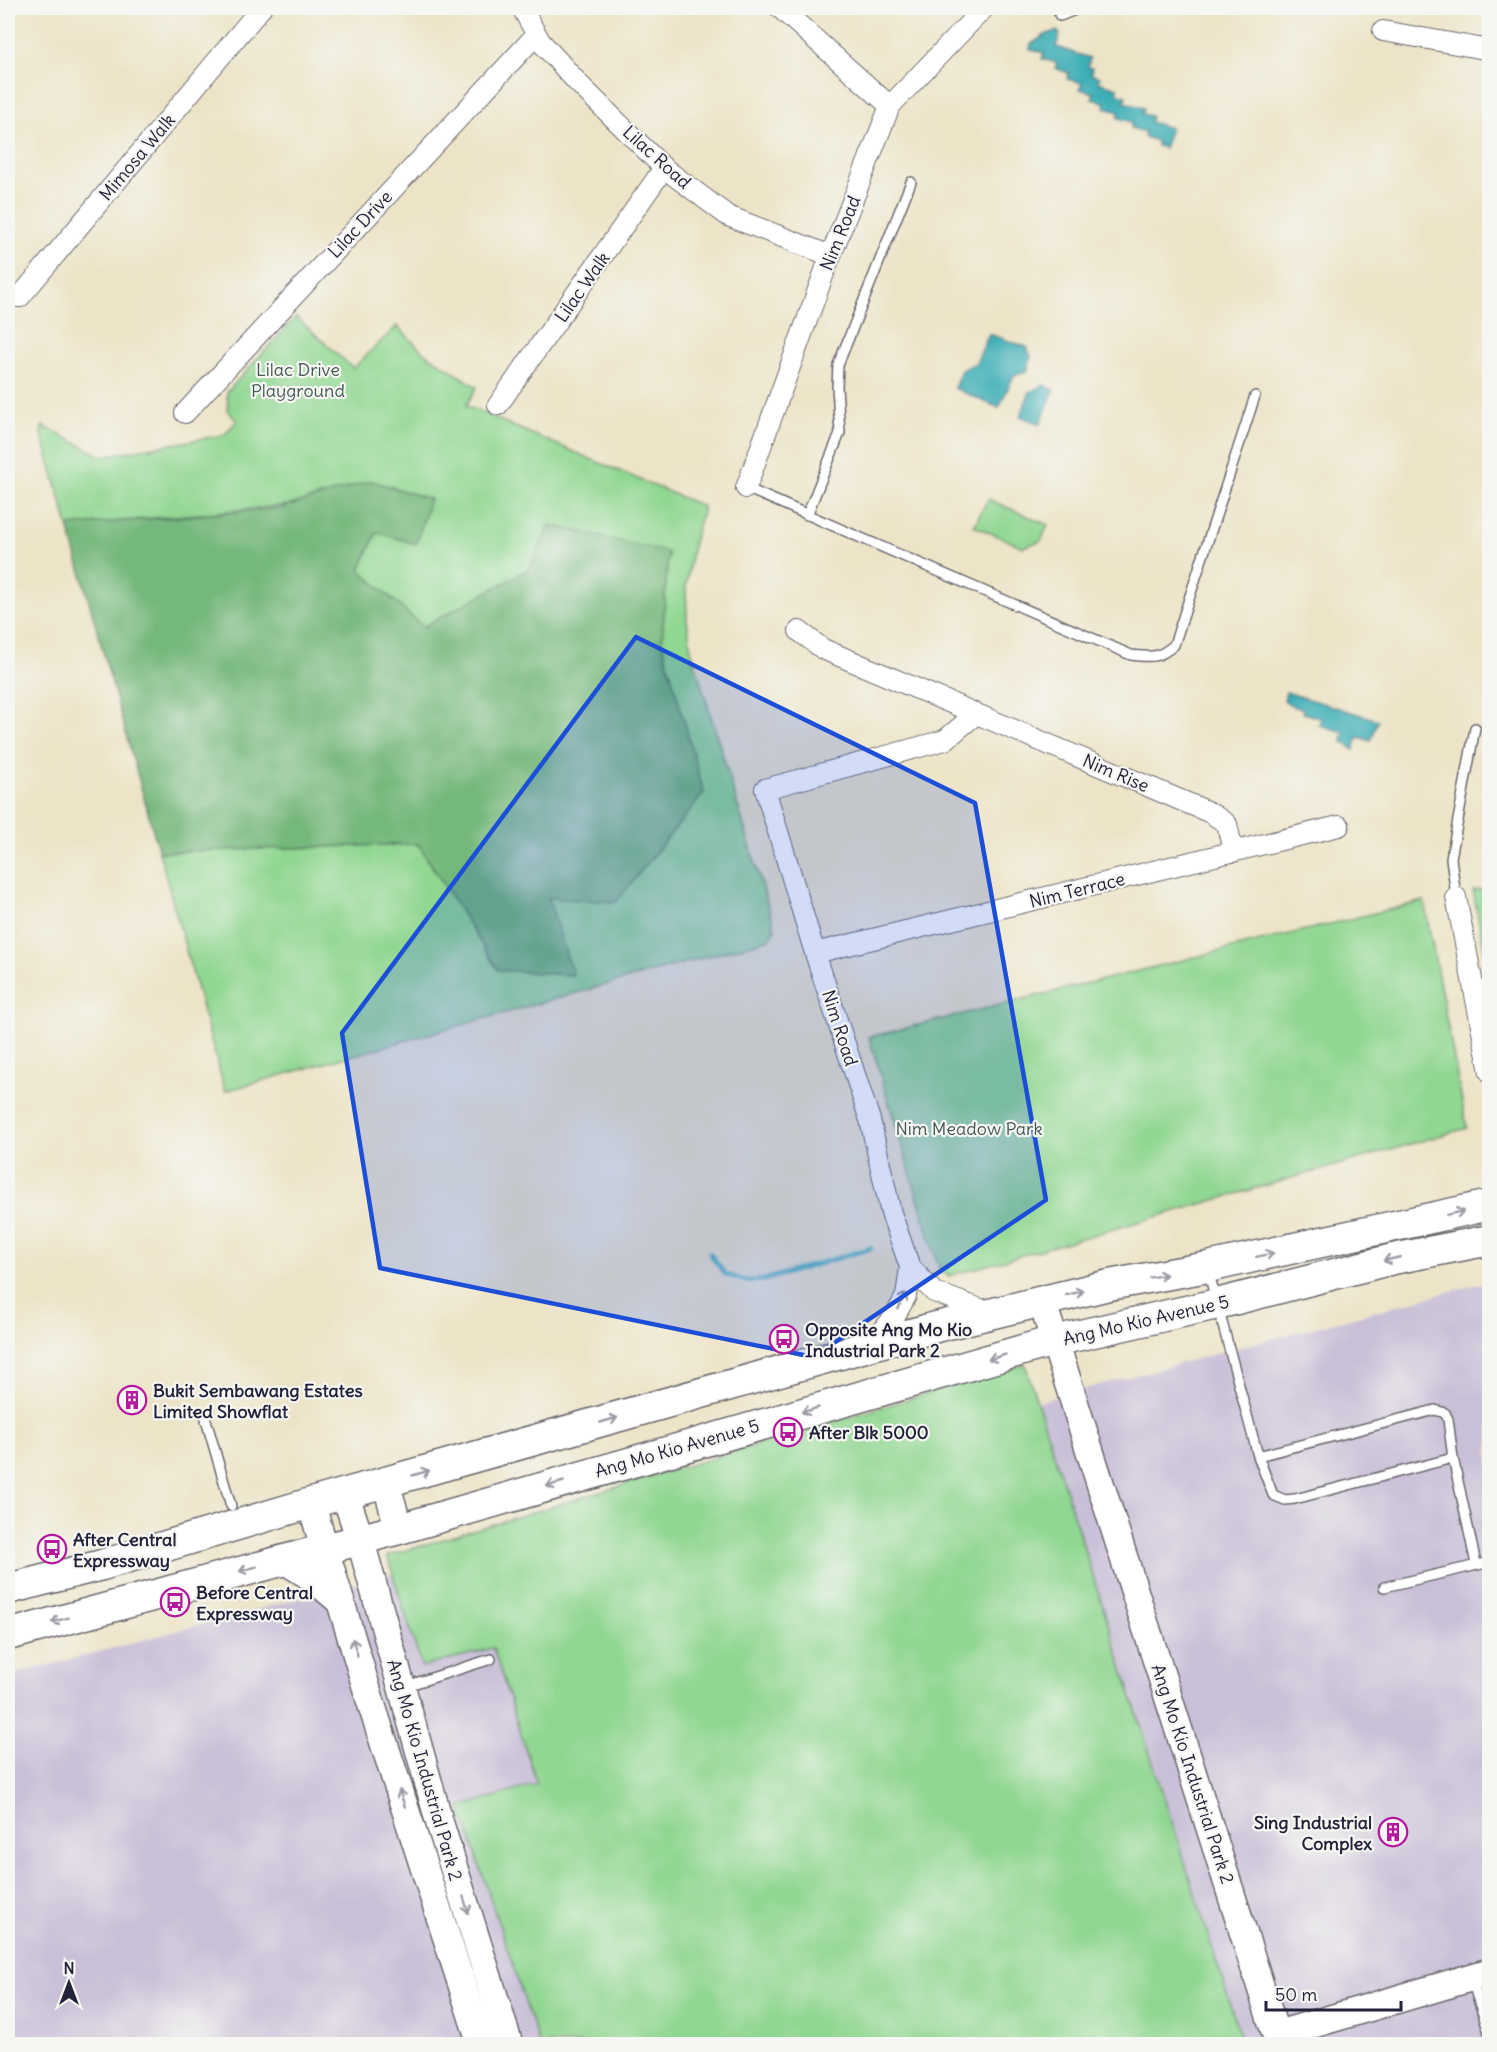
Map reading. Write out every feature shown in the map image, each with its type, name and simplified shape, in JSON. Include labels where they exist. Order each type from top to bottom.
[{"type":"main road","name":"Ang Mo Kio Avenue 5","points":[[8,1589],[134,1556],[311,1503],[991,1313],[1109,1285],[1208,1267],[1490,1205]]},
{"type":"main road","name":"Ang Mo Kio Avenue 5","points":[[8,1635],[399,1529],[1054,1341],[1217,1304],[1393,1259],[1490,1240]]},
{"type":"street","name":"Mimosa Walk","points":[[8,296],[20,297],[261,8]]},
{"type":"street","name":"Lilac Road","points":[[522,8],[535,36],[664,168],[728,216],[831,256]]},
{"type":"street","points":[[780,8],[890,106]]},
{"type":"street","name":"Nim Road","points":[[746,488],[831,256],[890,106],[984,8]]},
{"type":"street","points":[[1383,30],[1490,50]]},
{"type":"street","name":"Lilac Drive","points":[[185,413],[535,36]]},
{"type":"street","name":"Lilac Walk","points":[[498,405],[664,168]]},
{"type":"street","name":"Nim Rise","points":[[800,631],[823,649],[1211,813],[1227,825],[1233,852]]},
{"type":"street","name":"Nim Road","points":[[910,1267],[891,1213],[870,1120],[815,953],[765,789],[945,740],[976,714]]},
{"type":"street","name":"Nim Terrace","points":[[815,953],[1339,826]]},
{"type":"street","points":[[1455,897],[1490,1072]]},
{"type":"street","points":[[910,1267],[934,1292],[991,1313]]},
{"type":"street","points":[[866,1347],[894,1318],[906,1296],[910,1267]]},
{"type":"street","name":"Ang Mo Kio Industrial Park 2","points":[[1042,1301],[1278,2040],[1480,1975]]},
{"type":"street","points":[[386,1483],[399,1529]]},
{"type":"street","name":"Ang Mo Kio Industrial Park 2","points":[[345,1494],[360,1539],[440,1824],[509,2044]]},
{"type":"street","name":"Ang Mo Kio Industrial Park 2","points":[[311,1503],[378,1724],[481,2044]]},
{"type":"street","points":[[283,1559],[313,1578],[341,1602]]},
{"type":"lane","points":[[1057,8],[1060,16],[1080,8]]},
{"type":"lane","points":[[807,515],[840,434],[838,365],[910,182]]},
{"type":"lane","points":[[746,488],[1131,655],[1155,657],[1165,653],[1174,645],[1255,396]]},
{"type":"lane","points":[[1455,897],[1451,858],[1475,728]]},
{"type":"lane","points":[[1208,1267],[1258,1455],[1273,1495],[1285,1500],[1295,1499],[1453,1458]]},
{"type":"lane","points":[[1258,1455],[1435,1410],[1445,1413],[1476,1564]]},
{"type":"lane","points":[[206,1420],[231,1506]]},
{"type":"lane","points":[[1384,1587],[1490,1562]]},
{"type":"lane","points":[[401,1688],[491,1659]]},
{"type":"lane","points":[[1480,1975],[1490,2036]]},
{"type":"highlighted area","points":[[636,637],[975,803],[1046,1200],[813,1357],[380,1268],[342,1033]]},
{"type":"shaded area","points":[[1489,1281],[1489,2044],[8,2044],[8,1676]]},
{"type":"green space","name":"Lilac Drive Playground","points":[[296,317],[353,368],[397,326],[423,352],[477,387],[466,406],[702,506],[686,587],[691,650],[775,929],[770,939],[225,1091],[159,852],[418,844],[498,970],[572,975],[547,898],[704,793],[662,643],[668,553],[530,569],[423,627],[360,570],[377,532],[416,544],[430,499],[371,481],[291,505],[68,526],[41,431],[43,426],[102,456],[224,435],[237,421],[228,411],[227,392]]},
{"type":"green space","points":[[371,481],[430,499],[416,544],[377,532],[360,570],[423,627],[529,569],[550,525],[668,552],[662,643],[704,793],[616,902],[548,898],[573,975],[498,970],[418,844],[159,852],[68,526],[281,508]]},
{"type":"green space","points":[[988,499],[1048,525],[1041,541],[1023,547],[974,526]]},
{"type":"green space","points":[[1490,889],[1489,973],[1473,891]]},
{"type":"green space","name":"Nim Meadow Park","points":[[1424,901],[1467,1128],[949,1276],[940,1271],[869,1037]]},
{"type":"green space","points":[[1025,1364],[1241,2038],[1222,2044],[539,2044],[460,1807],[537,1784],[493,1648],[422,1667],[387,1556]]},
{"type":"water","points":[[1057,31],[1060,34],[1056,47],[1090,58],[1088,67],[1092,68],[1091,74],[1100,77],[1098,82],[1118,88],[1117,93],[1126,96],[1124,102],[1144,108],[1142,114],[1151,116],[1150,122],[1171,128],[1164,148],[1157,146],[1157,141],[1144,137],[1145,132],[1131,128],[1132,122],[1118,118],[1119,112],[1105,108],[1106,103],[1092,99],[1094,93],[1080,89],[1082,83],[1067,79],[1069,73],[1055,68],[1057,63],[1042,59],[1044,53],[1030,49],[1031,44]]},
{"type":"water","points":[[989,334],[1027,347],[1031,357],[1027,372],[1014,375],[999,408],[954,388],[961,370],[976,363]]},
{"type":"water","points":[[1044,385],[1054,390],[1040,424],[1020,416],[1030,392]]},
{"type":"water","points":[[1286,692],[1378,720],[1371,741],[1358,737],[1354,750],[1342,741],[1344,732],[1319,725],[1321,718],[1303,713],[1303,709],[1292,706],[1284,700]]},
{"type":"waterway","points":[[710,1254],[725,1274],[746,1281],[764,1280],[871,1248]]},
{"type":"place","name":"Opposite Ang Mo Kio Industrial Park 2","points":[[784,1339]]},
{"type":"place","name":"Bukit Sembawang Estates Limited Showflat","points":[[132,1400]]},
{"type":"place","name":"After Blk 5000","points":[[788,1432]]},
{"type":"place","name":"After Central Expressway","points":[[52,1549]]},
{"type":"place","name":"Before Central Expressway","points":[[175,1602]]},
{"type":"place","name":"Sing Industrial Complex","points":[[1393,1832]]}]
